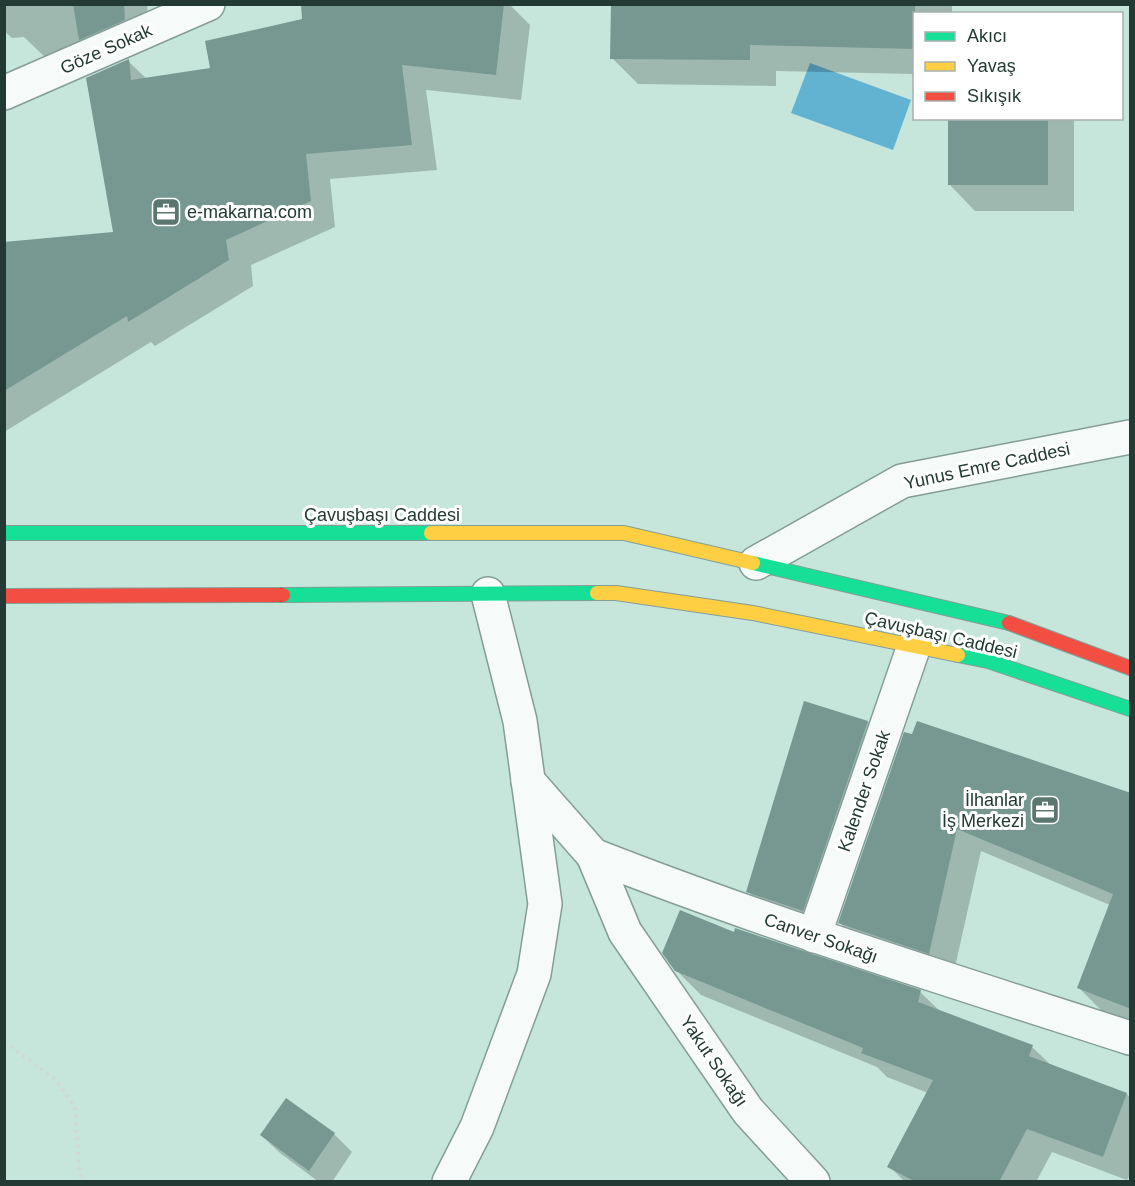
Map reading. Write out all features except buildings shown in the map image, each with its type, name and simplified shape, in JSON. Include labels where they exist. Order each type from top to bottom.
[{"type":"main road","name":"Çavuşbaşı Caddesi","points":[[4,533],[624,533],[754,568],[999,619],[1131,668]]},
{"type":"main road","name":"Çavuşbaşı Caddesi","points":[[4,596],[616,593],[741,606],[988,661],[1131,709]]},
{"type":"street","name":"Göze Sokak","points":[[4,93],[208,4]]},
{"type":"street","name":"Yunus Emre Caddesi","points":[[754,568],[902,482],[1131,437]]},
{"type":"street","points":[[449,1182],[477,1127],[534,974],[545,904],[520,721],[488,594]]},
{"type":"street","name":"Kalender Sokak","points":[[814,936],[914,646]]},
{"type":"street","points":[[528,781],[593,855]]},
{"type":"street","name":"Canver Sokağı","points":[[593,855],[675,887],[814,936],[1131,1038]]},
{"type":"street","name":"Yakut Sokağı","points":[[593,855],[625,932],[748,1111],[813,1182]]},
{"type":"path","points":[[4,1042],[55,1079],[75,1107],[82,1182]]},
{"type":"water","points":[[810,63],[911,100],[893,150],[791,113]]},
{"type":"traffic: fast","points":[[4,533],[431,533]]},
{"type":"traffic: fast","points":[[753,563],[1009,623]]},
{"type":"traffic: fast","points":[[283,595],[597,593]]},
{"type":"traffic: fast","points":[[958,655],[988,661],[1130,709]]},
{"type":"traffic: slow","points":[[431,533],[624,533],[753,563]]},
{"type":"traffic: slow","points":[[597,593],[616,593],[753,613],[958,655]]},
{"type":"traffic: jam","points":[[4,596],[283,595]]},
{"type":"traffic: jam","points":[[1009,623],[1130,668]]},
{"type":"place","name":"e-makarna.com","points":[[166,212]]},
{"type":"place","name":"İlhanlar İş Merkezi","points":[[1045,810]]}]
